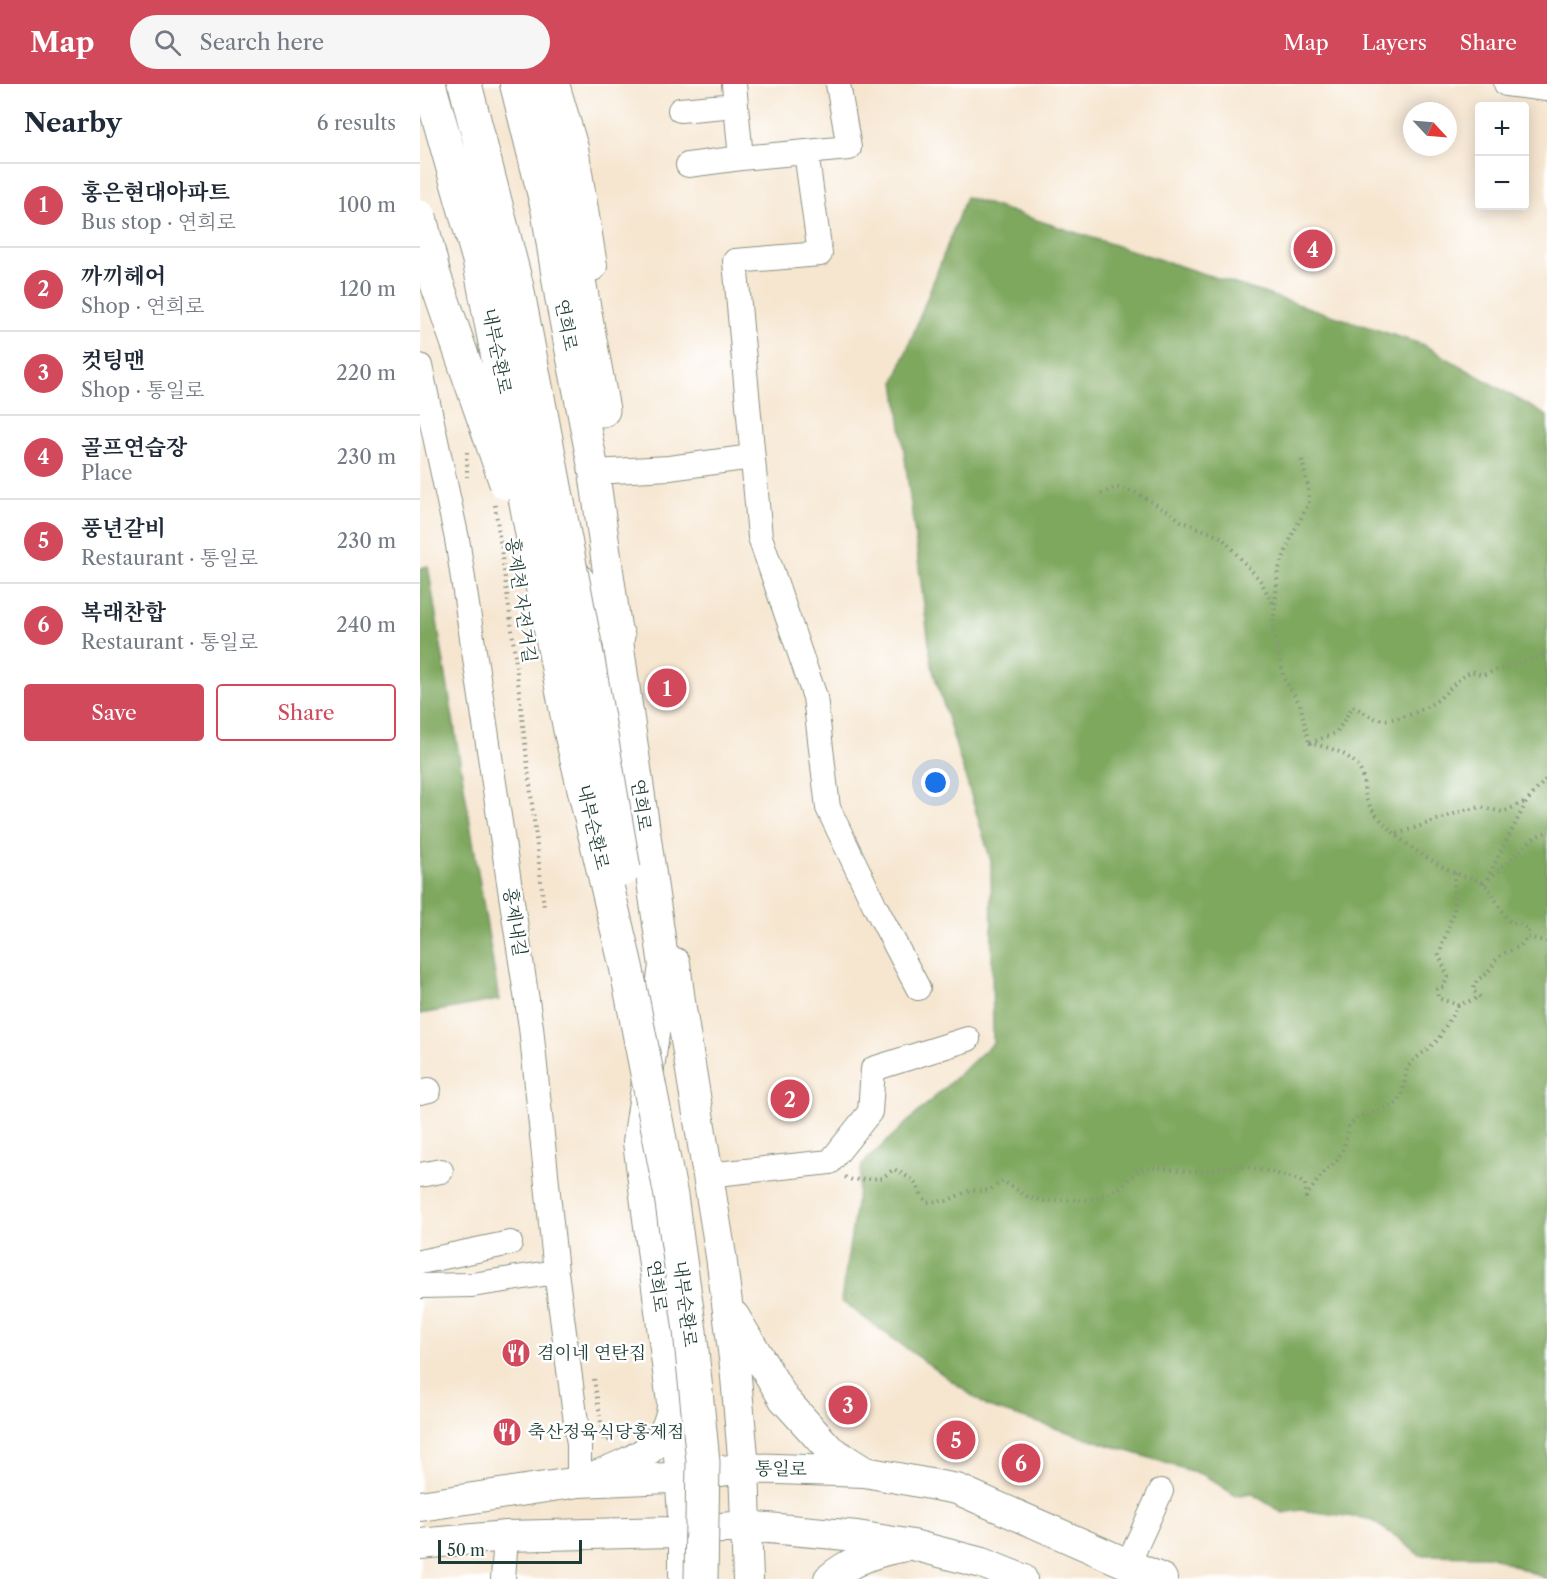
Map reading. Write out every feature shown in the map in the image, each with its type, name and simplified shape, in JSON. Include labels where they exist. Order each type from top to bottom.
[{"type":"highway","name":"내부순환로","points":[[429,84],[479,260],[568,718],[626,966],[671,1196],[690,1331],[703,1461],[701,1579]]},
{"type":"highway","name":"내부순환로","points":[[465,84],[517,287],[588,660],[638,951],[691,1191],[708,1310],[721,1434],[722,1579]]},
{"type":"highway","points":[[537,84],[565,205],[603,410]]},
{"type":"highway","points":[[420,217],[434,275],[505,482],[618,636]]},
{"type":"main road","name":"연희로","points":[[515,84],[546,208],[560,297],[604,471]]},
{"type":"main road","name":"연희로","points":[[554,84],[573,148],[598,304],[604,471],[618,636],[664,966],[638,1142],[680,1475],[684,1531],[684,1579]]},
{"type":"main road","points":[[604,471],[681,1009],[728,1306],[744,1468],[748,1579]]},
{"type":"main road","points":[[728,1306],[784,1399],[830,1450],[865,1472]]},
{"type":"main road","points":[[579,1482],[621,1466],[648,1452],[662,1437],[668,1426],[672,1402]]},
{"type":"main road","name":"통일로","points":[[420,1506],[579,1482],[669,1478],[744,1468],[865,1472],[957,1490],[1162,1579]]},
{"type":"main road","points":[[420,1544],[506,1536],[684,1531],[746,1526],[857,1536],[913,1545],[982,1563],[1022,1579]]},
{"type":"main road","points":[[829,1579],[855,1562],[884,1550],[913,1545]]},
{"type":"street","points":[[688,165],[849,148],[838,84]]},
{"type":"street","points":[[1506,84],[1547,89]]},
{"type":"street","points":[[680,110],[735,95],[750,157]]},
{"type":"street","points":[[806,152],[820,254],[735,261],[760,537],[815,697],[828,808],[918,988]]},
{"type":"street","name":"홍제내길","points":[[420,366],[457,538],[531,1027],[556,1272],[579,1445],[579,1482]]},
{"type":"street","points":[[604,471],[669,468],[752,457]]},
{"type":"street","points":[[707,1175],[830,1161],[870,1112],[873,1069],[968,1039]]},
{"type":"street","points":[[420,1262],[510,1243]]},
{"type":"street","points":[[420,1286],[472,1285],[556,1272]]},
{"type":"street","points":[[1128,1564],[1161,1491]]},
{"type":"street","points":[[503,1579],[506,1536]]},
{"type":"path","points":[[1302,460],[1309,503],[1293,533],[1278,571],[1273,628],[1284,679],[1300,704],[1309,743]]},
{"type":"path","points":[[1101,494],[1116,487],[1134,492],[1181,521],[1221,537],[1260,580],[1274,605]]},
{"type":"path","name":"홍제천 자전거길","points":[[494,500],[512,630],[544,907]]},
{"type":"path","points":[[1309,743],[1336,733],[1353,706],[1372,717],[1387,720],[1399,717],[1430,706],[1443,695],[1450,685],[1472,671],[1483,675],[1547,653]]},
{"type":"path","points":[[1309,743],[1332,748],[1355,762],[1361,772],[1366,803],[1404,844],[1418,854],[1456,873],[1485,884],[1505,918],[1510,923],[1518,923],[1528,929],[1528,938],[1519,947],[1502,954],[1488,973],[1477,980],[1473,990],[1480,997],[1458,1005],[1438,998],[1437,989],[1443,987],[1448,977],[1439,955],[1454,910],[1456,873]]},
{"type":"path","points":[[1485,884],[1527,801],[1547,778]]},
{"type":"path","points":[[1397,834],[1465,810],[1481,807],[1503,812],[1527,801]]},
{"type":"path","points":[[1485,884],[1535,837],[1547,832]]},
{"type":"path","points":[[1528,938],[1547,942]]},
{"type":"path","points":[[819,1163],[852,1180],[882,1178],[894,1169],[913,1180],[926,1202],[946,1201],[971,1190],[991,1189],[1003,1182],[1010,1184],[1030,1198],[1045,1201],[1088,1201],[1121,1187],[1138,1170],[1151,1167],[1200,1172],[1235,1165],[1299,1180],[1305,1184],[1306,1197],[1319,1178],[1338,1160],[1349,1126],[1358,1116],[1368,1115],[1396,1103],[1402,1096],[1407,1068],[1414,1059],[1437,1041],[1458,1005]]},
{"type":"green space","points":[[966,197],[1424,345],[1547,416],[1547,1579],[1490,1556],[1419,1555],[1369,1519],[1301,1510],[1283,1513],[1251,1493],[1236,1496],[1204,1475],[988,1407],[841,1301],[862,1164],[993,1043],[991,861],[932,667],[895,381]]},
{"type":"green space","points":[[428,566],[499,1000],[420,1014],[420,568]]},
{"type":"place","name":"골프연습장","points":[[1313,249]]},
{"type":"place","name":"홍은현대아파트","points":[[667,688]]},
{"type":"place","name":"까끼헤어","points":[[790,1099]]},
{"type":"place","name":"겸이네 연탄집","points":[[516,1353]]},
{"type":"place","name":"컷팅맨","points":[[848,1405]]},
{"type":"place","name":"축산정육식당홍제점","points":[[507,1432]]},
{"type":"place","name":"풍년갈비","points":[[956,1440]]},
{"type":"place","name":"복래찬합","points":[[1021,1463]]}]
